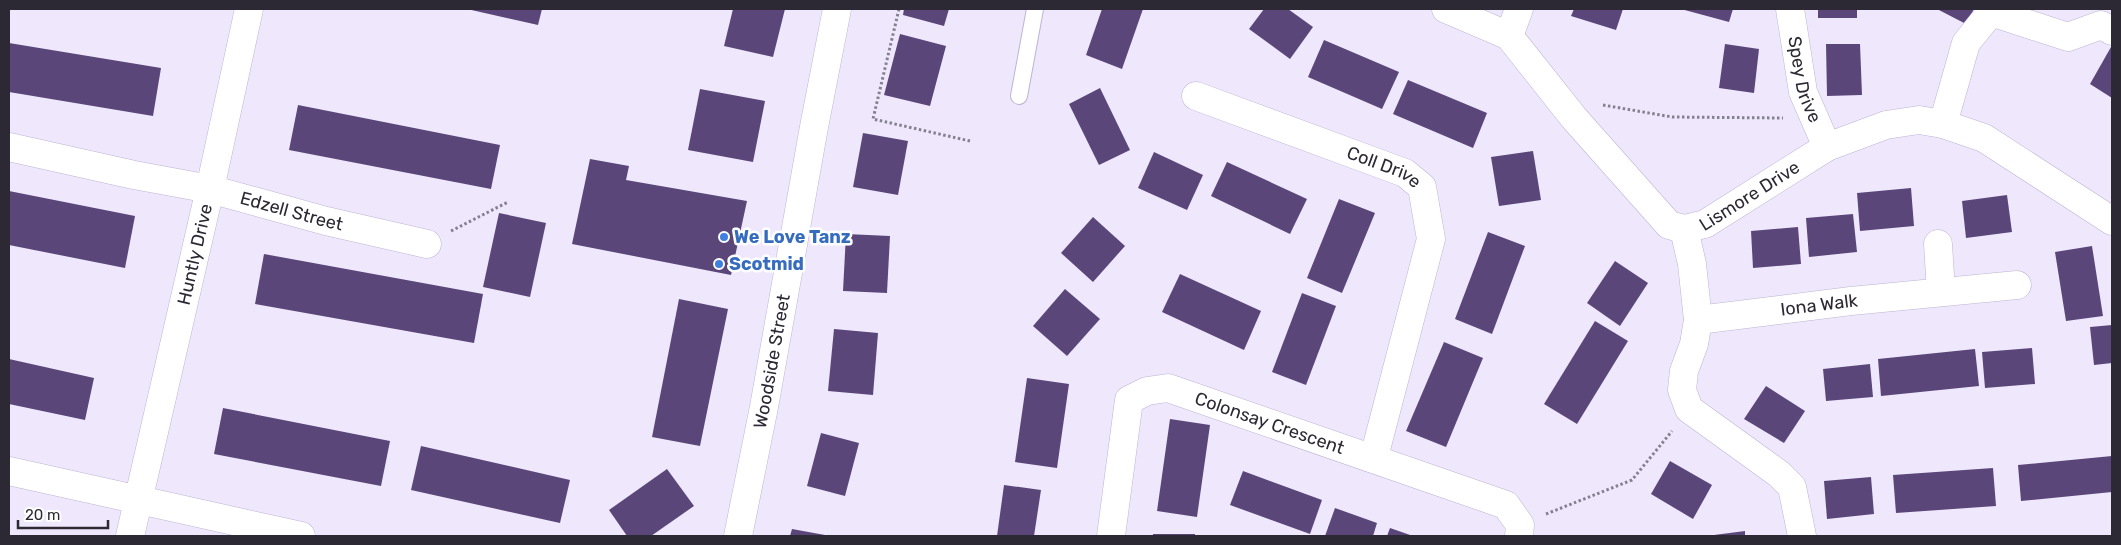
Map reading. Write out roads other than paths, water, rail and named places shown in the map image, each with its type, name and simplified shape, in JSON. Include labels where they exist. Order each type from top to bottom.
[{"type":"street","name":"Huntly Drive","points":[[130,536],[210,189],[249,9]]},
{"type":"street","name":"Woodside Street","points":[[738,536],[764,408],[814,126],[837,9]]},
{"type":"street","name":"Lismore Drive","points":[[1446,9],[1509,36],[1558,97],[1669,225],[1684,229],[1705,224],[1827,147],[1886,124],[1919,120],[1943,124],[1984,138],[2112,221]]},
{"type":"street","points":[[1509,36],[1518,9]]},
{"type":"street","name":"Spey Drive","points":[[1790,9],[1803,92],[1827,147]]},
{"type":"street","points":[[1943,124],[1966,43],[1991,12],[2068,37],[2105,22]]},
{"type":"street","name":"Coll Drive","points":[[1196,96],[1404,172],[1422,187],[1431,239],[1374,458]]},
{"type":"street","name":"Edzell Street","points":[[9,147],[134,175],[210,189],[326,221],[427,244]]},
{"type":"street","points":[[1684,229],[1692,264],[1698,320],[1694,344],[1684,371],[1682,390],[1689,409],[1779,474],[1792,486],[1802,536]]},
{"type":"street","points":[[1938,244],[1941,292]]},
{"type":"street","name":"Iona Walk","points":[[1698,320],[1852,301],[2017,285]]},
{"type":"street","name":"Colonsay Crescent","points":[[1110,536],[1129,400],[1147,391],[1168,388],[1506,505],[1519,530]]},
{"type":"street","points":[[9,471],[301,536]]},
{"type":"lane","points":[[1019,96],[1035,9]]},
{"type":"place","name":"We Love Tanz","points":[[724,237]]},
{"type":"place","name":"Scotmid","points":[[719,264]]}]
